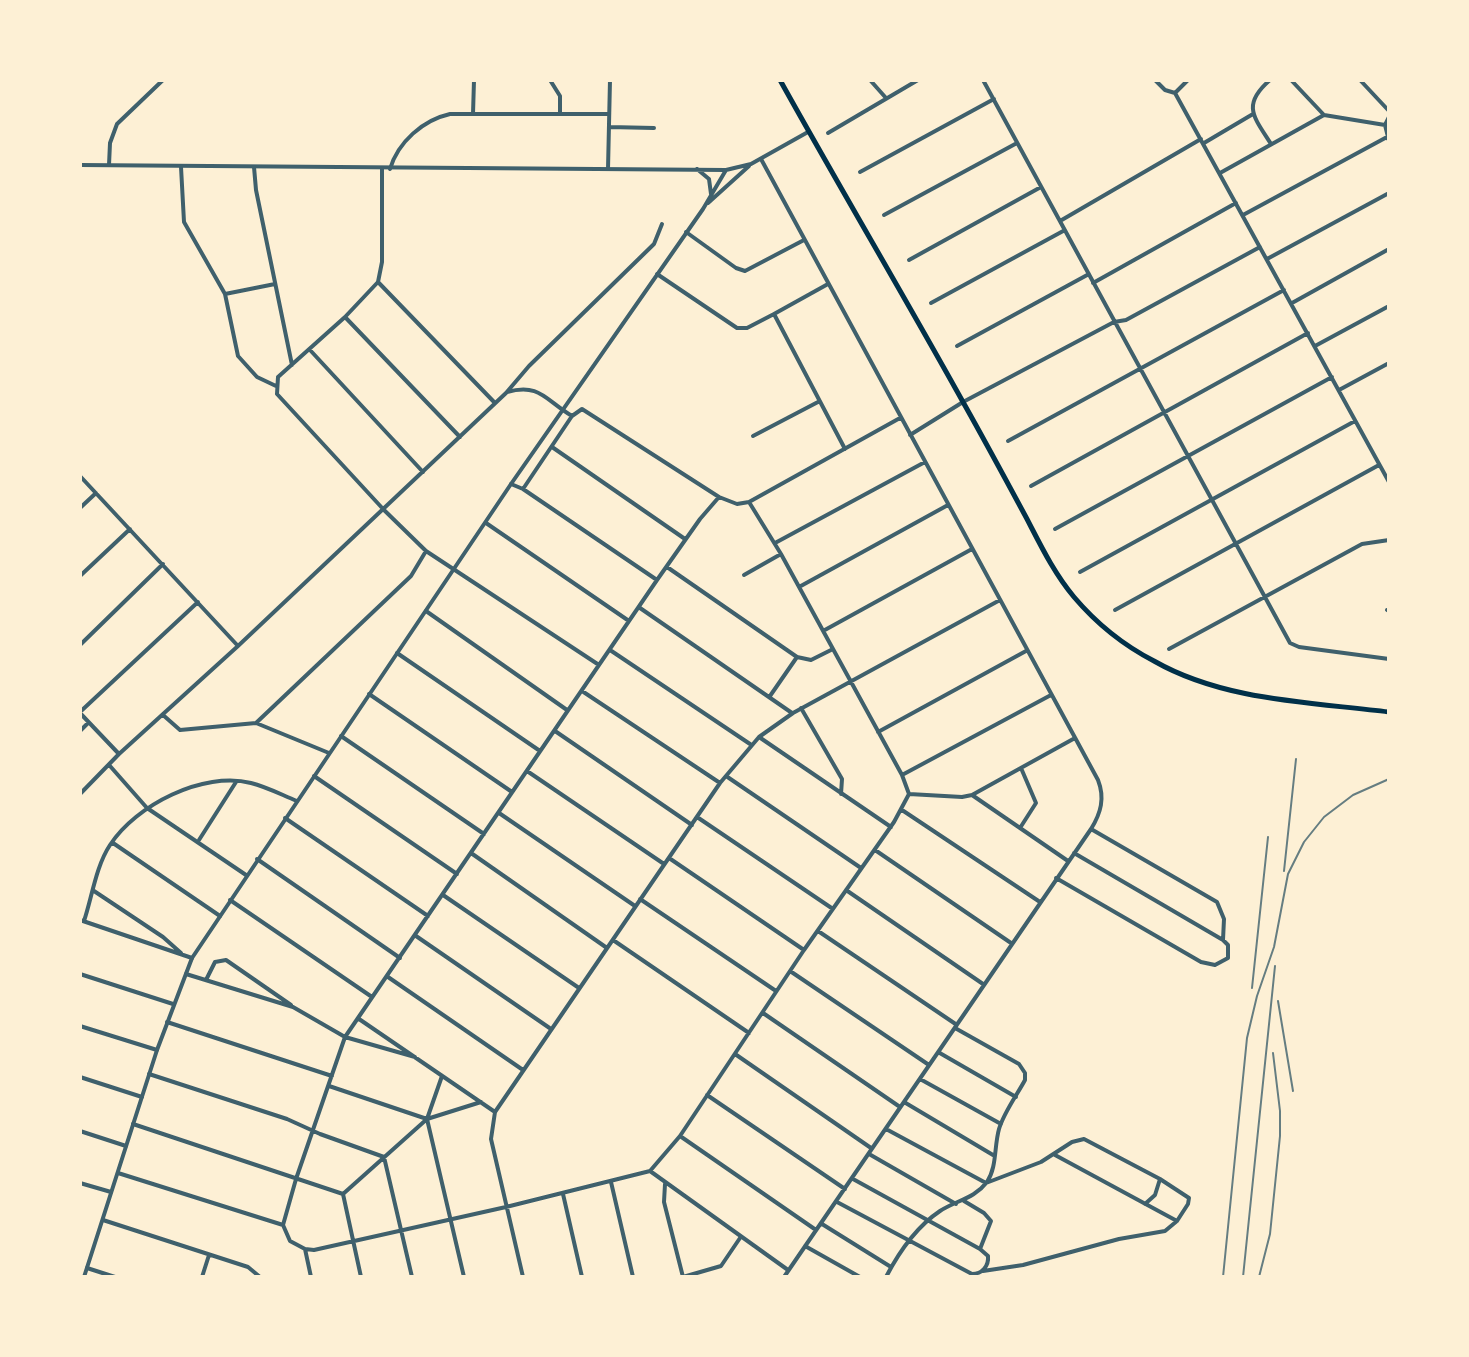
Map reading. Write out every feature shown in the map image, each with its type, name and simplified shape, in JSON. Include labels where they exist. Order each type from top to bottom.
[{"type":"main road","points":[[780,80],[1052,565],[1099,624],[1152,661],[1217,688],[1389,712]]},
{"type":"street","points":[[109,165],[110,143],[117,124],[163,80]]},
{"type":"street","points":[[473,114],[474,80]]},
{"type":"street","points":[[550,80],[560,96],[560,114]]},
{"type":"street","points":[[608,169],[610,80]]},
{"type":"street","points":[[870,80],[886,98]]},
{"type":"street","points":[[828,133],[918,80]]},
{"type":"street","points":[[983,80],[1293,646],[1389,659]]},
{"type":"street","points":[[1155,80],[1175,93],[1389,482]]},
{"type":"street","points":[[1175,93],[1188,80]]},
{"type":"street","points":[[1270,80],[1255,94],[1253,114],[1271,144]]},
{"type":"street","points":[[1291,80],[1324,115],[1385,125]]},
{"type":"street","points":[[1243,215],[1388,139],[1385,125],[1389,114],[1360,80]]},
{"type":"street","points":[[860,172],[994,99]]},
{"type":"street","points":[[390,169],[401,144],[435,117],[609,114]]},
{"type":"street","points":[[1060,221],[1253,114]]},
{"type":"street","points":[[1220,173],[1324,115]]},
{"type":"street","points":[[609,127],[654,128]]},
{"type":"street","points":[[80,165],[726,170],[751,164],[809,131]]},
{"type":"street","points":[[884,215],[1017,143]]},
{"type":"street","points":[[761,159],[1102,791],[1101,808],[1091,829],[784,1277]]},
{"type":"street","points":[[703,209],[751,164]]},
{"type":"street","points":[[181,167],[184,222],[225,294],[238,356],[257,377],[276,386]]},
{"type":"street","points":[[254,167],[292,365]]},
{"type":"street","points":[[695,168],[709,179],[711,196]]},
{"type":"street","points":[[382,169],[382,262],[378,282],[345,317],[278,377],[277,394],[426,551],[599,665]]},
{"type":"street","points":[[84,1277],[157,1050],[192,958],[511,484],[703,209],[726,170]]},
{"type":"street","points":[[909,260],[1041,187]]},
{"type":"street","points":[[1267,259],[1389,193]]},
{"type":"street","points":[[1093,283],[1236,203]]},
{"type":"street","points":[[80,794],[506,393],[529,366],[654,244],[662,224]]},
{"type":"street","points":[[931,303],[1065,230]]},
{"type":"street","points":[[686,232],[736,268],[745,271],[804,240]]},
{"type":"street","points":[[910,435],[963,402],[1114,322],[1126,320],[1260,247]]},
{"type":"street","points":[[1292,303],[1389,249]]},
{"type":"street","points":[[657,274],[737,328],[747,328],[828,284]]},
{"type":"street","points":[[957,346],[1089,274]]},
{"type":"street","points":[[378,282],[495,403]]},
{"type":"street","points":[[225,294],[275,284]]},
{"type":"street","points":[[1008,441],[1284,290]]},
{"type":"street","points":[[1315,346],[1389,306]]},
{"type":"street","points":[[774,314],[845,449]]},
{"type":"street","points":[[345,317],[460,437]]},
{"type":"street","points":[[1031,486],[1308,333]]},
{"type":"street","points":[[310,350],[423,472]]},
{"type":"street","points":[[1339,390],[1389,363]]},
{"type":"street","points":[[1055,529],[1332,377]]},
{"type":"street","points":[[506,393],[526,388],[572,416]]},
{"type":"street","points":[[753,436],[819,401]]},
{"type":"street","points":[[523,489],[572,416],[582,409],[719,497],[737,504],[749,502],[901,417]]},
{"type":"street","points":[[1080,572],[1356,421]]},
{"type":"street","points":[[552,447],[686,540]]},
{"type":"street","points":[[775,543],[925,462]]},
{"type":"street","points":[[1115,610],[1379,464]]},
{"type":"street","points":[[80,476],[238,646]]},
{"type":"street","points":[[511,484],[523,489],[657,580]]},
{"type":"street","points":[[80,508],[96,493]]},
{"type":"street","points":[[719,497],[657,580],[345,1037],[283,1225],[290,1241],[314,1250],[650,1171],[680,1136],[902,810],[909,794],[902,775],[775,543],[749,502]]},
{"type":"street","points":[[799,587],[948,505]]},
{"type":"street","points":[[486,523],[629,621]]},
{"type":"street","points":[[80,576],[130,529]]},
{"type":"street","points":[[1169,649],[1362,544],[1389,540]]},
{"type":"street","points":[[823,631],[972,548]]},
{"type":"street","points":[[256,723],[411,576],[426,551]]},
{"type":"street","points":[[744,575],[781,554]]},
{"type":"street","points":[[80,645],[163,564]]},
{"type":"street","points":[[667,567],[797,657],[811,660],[833,649]]},
{"type":"street","points":[[523,1277],[491,1139],[495,1112],[720,783],[759,737],[793,713],[1000,600]]},
{"type":"street","points":[[119,754],[80,712],[198,602]]},
{"type":"street","points":[[640,608],[793,713]]},
{"type":"street","points":[[426,611],[567,710]]},
{"type":"street","points":[[610,650],[751,745]]},
{"type":"street","points":[[878,732],[1027,650]]},
{"type":"street","points":[[397,653],[540,751]]},
{"type":"street","points":[[770,696],[797,657]]},
{"type":"street","points":[[582,691],[720,783]]},
{"type":"street","points":[[369,694],[512,792]]},
{"type":"street","points":[[902,775],[1051,694]]},
{"type":"street","points":[[801,708],[842,779],[841,794]]},
{"type":"street","points":[[163,715],[180,730],[256,723],[329,753]]},
{"type":"street","points":[[80,731],[88,723]]},
{"type":"street","points":[[554,731],[692,825]]},
{"type":"street","points":[[341,736],[484,834]]},
{"type":"street","points":[[759,737],[891,827]]},
{"type":"street","points":[[909,794],[972,795],[1075,738]]},
{"type":"street","points":[[110,766],[147,808],[199,840],[246,875]]},
{"type":"street","points":[[1020,828],[1036,803],[1021,768]]},
{"type":"street","points":[[527,771],[664,865]]},
{"type":"street","points":[[314,776],[457,874]]},
{"type":"street","points":[[726,776],[861,868]]},
{"type":"street","points":[[199,840],[236,782]]},
{"type":"street","points":[[192,958],[82,921],[112,842],[147,808],[197,785],[254,784],[297,801]]},
{"type":"street","points":[[972,795],[1068,861]]},
{"type":"street","points":[[902,810],[1040,902]]},
{"type":"street","points":[[499,813],[635,906]]},
{"type":"street","points":[[697,817],[833,909]]},
{"type":"street","points":[[285,818],[428,916]]},
{"type":"street","points":[[1091,829],[1217,902],[1224,919],[1223,940]]},
{"type":"street","points":[[112,842],[220,916]]},
{"type":"street","points":[[875,850],[1011,943]]},
{"type":"street","points":[[471,853],[607,948]]},
{"type":"street","points":[[1056,878],[1205,964],[1215,965],[1228,958],[1228,945],[1223,940],[1074,853]]},
{"type":"street","points":[[669,858],[804,950]]},
{"type":"street","points":[[257,859],[400,958]]},
{"type":"street","points":[[846,890],[983,984]]},
{"type":"street","points":[[94,891],[163,937],[183,955]]},
{"type":"street","points":[[443,895],[579,988]]},
{"type":"street","points":[[640,899],[776,991]]},
{"type":"street","points":[[230,900],[372,997]]},
{"type":"street","points":[[818,931],[956,1026],[1022,1067],[1025,1080],[1001,1124],[993,1155],[995,1166],[986,1183]]},
{"type":"street","points":[[416,936],[551,1029]]},
{"type":"street","points":[[613,940],[749,1033]]},
{"type":"street","points":[[206,980],[215,962],[226,960],[293,1007],[345,1037],[415,1057]]},
{"type":"street","points":[[790,971],[929,1065]]},
{"type":"street","points":[[80,974],[173,1004]]},
{"type":"street","points":[[184,974],[293,1007]]},
{"type":"street","points":[[388,977],[523,1070]]},
{"type":"street","points":[[763,1013],[902,1105],[993,1155]]},
{"type":"street","points":[[359,1019],[495,1112]]},
{"type":"street","points":[[167,1022],[332,1076]]},
{"type":"street","points":[[80,1026],[157,1050]]},
{"type":"street","points":[[938,1052],[1016,1097]]},
{"type":"street","points":[[735,1054],[870,1151],[956,1204]]},
{"type":"street","points":[[149,1074],[287,1119],[384,1157]]},
{"type":"street","points":[[442,1075],[427,1119],[464,1277]]},
{"type":"street","points":[[80,1077],[142,1097]]},
{"type":"street","points":[[920,1079],[1001,1124]]},
{"type":"street","points":[[329,1086],[427,1119]]},
{"type":"street","points":[[707,1095],[845,1189]]},
{"type":"street","points":[[343,1194],[427,1119],[481,1102]]},
{"type":"street","points":[[133,1124],[343,1194]]},
{"type":"street","points":[[886,1129],[986,1183]]},
{"type":"street","points":[[80,1131],[126,1146]]},
{"type":"street","points":[[680,1136],[816,1230]]},
{"type":"street","points":[[837,1202],[908,1241],[975,1274],[1169,1230],[1189,1198],[1087,1140],[1072,1142],[1055,1155],[986,1183],[964,1201],[944,1209],[927,1221],[908,1241],[886,1277]]},
{"type":"street","points":[[1055,1155],[1177,1221]]},
{"type":"street","points":[[384,1157],[412,1277]]},
{"type":"street","points":[[650,1171],[789,1270]]},
{"type":"street","points":[[118,1173],[283,1225]]},
{"type":"street","points":[[852,1178],[980,1249],[989,1258],[983,1271]]},
{"type":"street","points":[[1144,1204],[1155,1195],[1160,1179]]},
{"type":"street","points":[[611,1182],[633,1277]]},
{"type":"street","points":[[80,1183],[111,1192]]},
{"type":"street","points":[[665,1184],[664,1202],[683,1277],[721,1266],[740,1238]]},
{"type":"street","points":[[563,1193],[582,1277]]},
{"type":"street","points":[[343,1194],[361,1277]]},
{"type":"street","points":[[964,1201],[991,1221],[980,1249]]},
{"type":"street","points":[[103,1220],[248,1267],[260,1277]]},
{"type":"street","points":[[821,1223],[891,1267]]},
{"type":"street","points":[[805,1246],[860,1277]]},
{"type":"street","points":[[305,1249],[311,1277]]},
{"type":"street","points":[[202,1277],[209,1255]]},
{"type":"street","points":[[87,1268],[115,1277]]},
{"type":"railway","points":[[1284,871],[1296,759]]},
{"type":"railway","points":[[1223,1277],[1247,1038],[1274,947],[1288,874],[1304,842],[1324,817],[1353,795],[1389,779]]},
{"type":"railway","points":[[1252,988],[1268,837]]},
{"type":"railway","points":[[1243,1277],[1275,966]]},
{"type":"railway","points":[[1278,1001],[1293,1091]]},
{"type":"railway","points":[[1259,1277],[1270,1234],[1280,1136],[1273,1053]]}]
